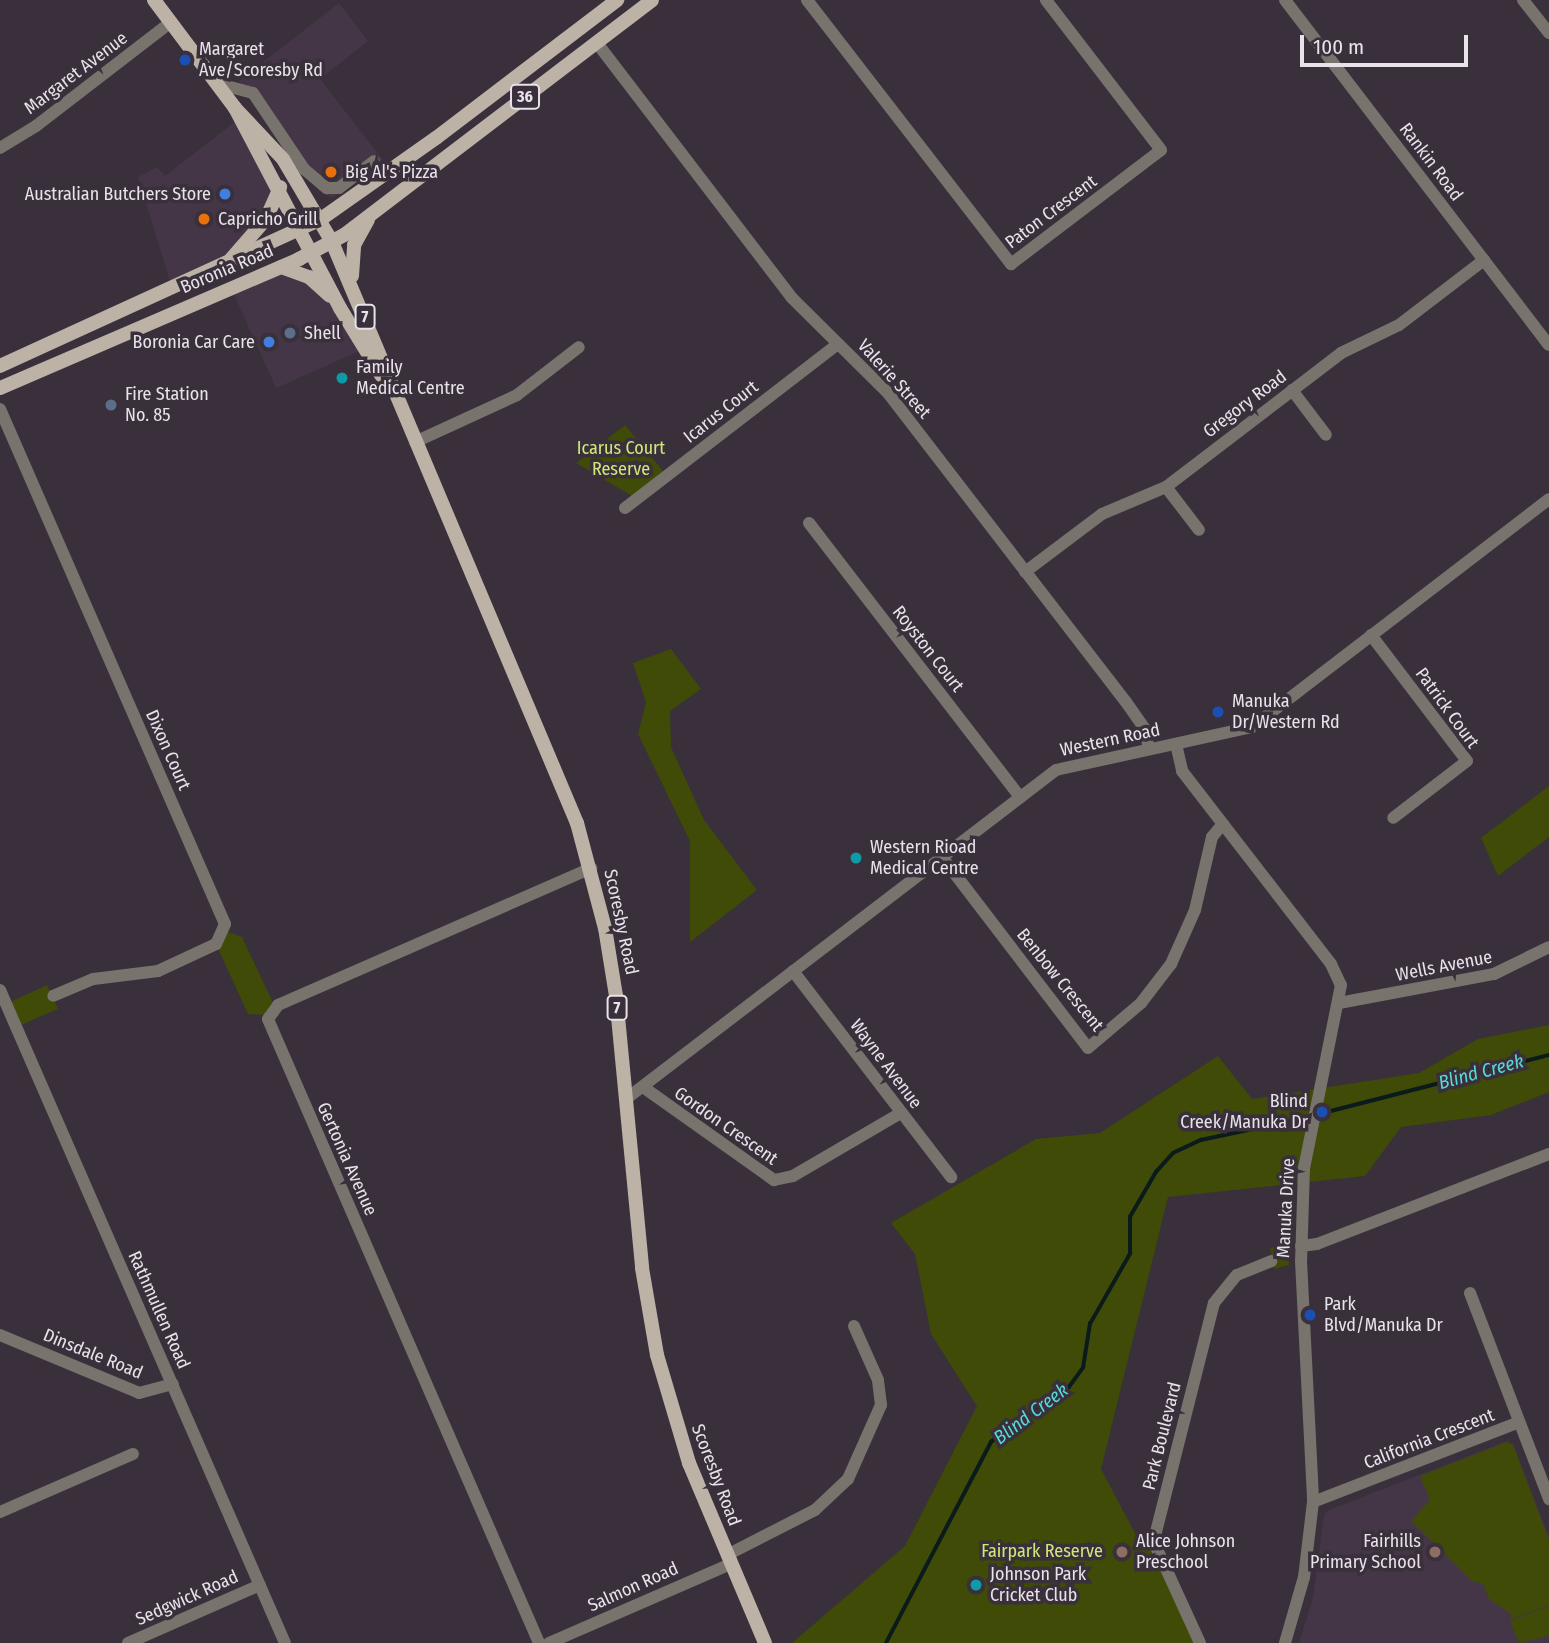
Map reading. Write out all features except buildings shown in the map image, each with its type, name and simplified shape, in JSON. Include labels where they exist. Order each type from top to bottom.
[{"type":"main road","name":"Scoresby Road","points":[[154,0],[235,108],[280,187],[340,308],[394,393]]},
{"type":"main road","name":"Boronia Road","points":[[0,366],[321,219],[436,138],[617,0]]},
{"type":"main road","name":"Boronia Road","points":[[0,388],[314,253],[373,213],[652,0]]},
{"type":"main road","name":"Scoresby Road","points":[[235,108],[283,159],[321,219],[560,774],[591,868],[616,996],[642,1268],[654,1342],[689,1463],[765,1643]]},
{"type":"main road","points":[[225,265],[261,226],[280,187]]},
{"type":"main road","points":[[352,287],[354,245],[373,213]]},
{"type":"main road","points":[[281,267],[313,279],[340,308]]},
{"type":"street","name":"Paton Crescent","points":[[807,0],[1011,264],[1161,150],[1046,0]]},
{"type":"street","name":"Rankin Road","points":[[1285,0],[1549,345]]},
{"type":"street","points":[[1524,0],[1549,33]]},
{"type":"street","name":"Margaret Avenue","points":[[0,148],[36,126],[171,22]]},
{"type":"street","name":"Valerie Street","points":[[597,43],[791,297],[888,393],[1126,702],[1145,729],[1149,749]]},
{"type":"street","points":[[219,84],[253,93],[304,169],[327,188],[339,188],[374,161]]},
{"type":"street","name":"Gregory Road","points":[[1025,572],[1102,513],[1166,487],[1352,346],[1399,325],[1484,260]]},
{"type":"street","name":"Icarus Court","points":[[625,508],[838,344]]},
{"type":"street","points":[[415,442],[517,396],[579,347]]},
{"type":"street","points":[[1293,390],[1326,435]]},
{"type":"street","name":"Dixon Court","points":[[0,409],[225,924],[216,944],[158,971],[93,979],[53,996]]},
{"type":"street","points":[[1166,487],[1199,530]]},
{"type":"street","name":"Western Road","points":[[626,1099],[1066,764],[1252,727],[1549,499]]},
{"type":"street","name":"Royston Court","points":[[809,523],[1020,797]]},
{"type":"street","name":"Patrick Court","points":[[1371,635],[1467,761],[1393,818]]},
{"type":"street","name":"Manuka Drive","points":[[1176,744],[1182,771],[1336,971],[1339,1003],[1303,1177],[1301,1246],[1313,1502],[1304,1577],[1285,1643]]},
{"type":"street","name":"Benbow Crescent","points":[[942,857],[1088,1048],[1141,1003],[1171,964],[1195,910],[1212,837],[1223,824]]},
{"type":"street","name":"Gertonia Avenue","points":[[539,1643],[268,1019],[278,1005],[591,868]]},
{"type":"street","name":"Wells Avenue","points":[[1339,1003],[1494,974],[1549,947]]},
{"type":"street","name":"Wayne Avenue","points":[[793,971],[951,1177]]},
{"type":"street","name":"Rathmullen Road","points":[[0,990],[6,1021],[173,1384],[285,1643]]},
{"type":"street","name":"Gordon Crescent","points":[[643,1087],[774,1180],[793,1176],[901,1113]]},
{"type":"street","points":[[1301,1246],[1317,1244],[1549,1154]]},
{"type":"street","name":"Park Boulevard","points":[[1200,1643],[1156,1546],[1156,1532],[1214,1303],[1237,1275],[1271,1261]]},
{"type":"street","points":[[1470,1293],[1519,1422]]},
{"type":"street","name":"Salmon Road","points":[[549,1643],[729,1560],[815,1510],[848,1479],[881,1405],[878,1380],[854,1326]]},
{"type":"street","name":"Dinsdale Road","points":[[0,1335],[139,1393],[173,1384]]},
{"type":"street","name":"California Crescent","points":[[1313,1502],[1519,1422],[1549,1499]]},
{"type":"street","points":[[0,1512],[133,1454]]},
{"type":"street","name":"Sedgwick Road","points":[[128,1643],[260,1585]]},
{"type":"shaded area","points":[[339,3],[368,41],[320,79],[383,160],[332,198],[319,191],[239,81]]},
{"type":"shaded area","points":[[241,117],[280,187],[250,240],[172,288],[138,177],[157,167],[165,176]]},
{"type":"shaded area","points":[[281,267],[316,281],[364,349],[276,388],[231,288]]},
{"type":"shaded area","name":"Fairhills Primary School","points":[[1507,1441],[1513,1444],[1549,1537],[1549,1643],[1299,1643],[1313,1598],[1324,1515],[1329,1510]]},
{"type":"green space","name":"Icarus Court Reserve","points":[[625,425],[667,476],[637,499],[576,463]]},
{"type":"green space","points":[[671,649],[701,689],[670,711],[671,747],[704,820],[757,890],[690,942],[690,841],[638,734],[646,702],[633,663]]},
{"type":"green space","points":[[1549,786],[1549,837],[1498,876],[1481,838]]},
{"type":"green space","points":[[225,931],[242,937],[275,1007],[269,1015],[248,1014],[216,944]]},
{"type":"green space","points":[[47,985],[58,1009],[16,1027],[6,1004]]},
{"type":"green space","name":"Fairpark Reserve","points":[[1549,1025],[1549,1092],[1491,1115],[1401,1127],[1365,1176],[1168,1197],[1101,1469],[1137,1537],[1155,1542],[1200,1643],[792,1643],[905,1546],[977,1406],[931,1334],[915,1254],[891,1223],[1036,1139],[1100,1133],[1218,1056],[1252,1099],[1419,1073],[1478,1039]]},
{"type":"green space","points":[[1288,1242],[1289,1265],[1275,1269],[1270,1248]]},
{"type":"green space","points":[[1507,1442],[1513,1445],[1549,1540],[1549,1605],[1512,1619],[1510,1613],[1489,1599],[1483,1584],[1472,1581],[1411,1521],[1430,1500],[1420,1476]]},
{"type":"green space","points":[[1549,1606],[1549,1636],[1519,1643],[1510,1621]]},
{"type":"waterway","name":"Blind Creek","points":[[1331,1111],[1549,1055]]},
{"type":"waterway","name":"Blind Creek","points":[[886,1643],[991,1442],[1069,1387],[1083,1368],[1090,1324],[1130,1254],[1130,1217],[1156,1172],[1173,1153],[1201,1140],[1300,1119]]},
{"type":"place","name":"Margaret Ave/Scoresby Rd","points":[[185,60]]},
{"type":"place","name":"Big Al's Pizza","points":[[331,172]]},
{"type":"place","name":"Australian Butchers Store","points":[[225,194]]},
{"type":"place","name":"Capricho Grill","points":[[204,219]]},
{"type":"place","name":"Shell","points":[[290,333]]},
{"type":"place","name":"Boronia Car Care","points":[[269,342]]},
{"type":"place","name":"Family Medical Centre","points":[[342,378]]},
{"type":"place","name":"Fire Station No. 85","points":[[111,405]]},
{"type":"place","name":"Manuka Dr/Western Rd","points":[[1218,712]]},
{"type":"place","name":"Western Rioad Medical Centre","points":[[856,858]]},
{"type":"place","name":"Blind Creek/Manuka Dr","points":[[1322,1112]]},
{"type":"place","name":"Park Blvd/Manuka Dr","points":[[1310,1315]]},
{"type":"place","name":"Alice Johnson Preschool","points":[[1122,1552]]},
{"type":"place","name":"Fairhills Primary School","points":[[1435,1552]]},
{"type":"place","name":"Johnson Park Cricket Club","points":[[976,1585]]}]
